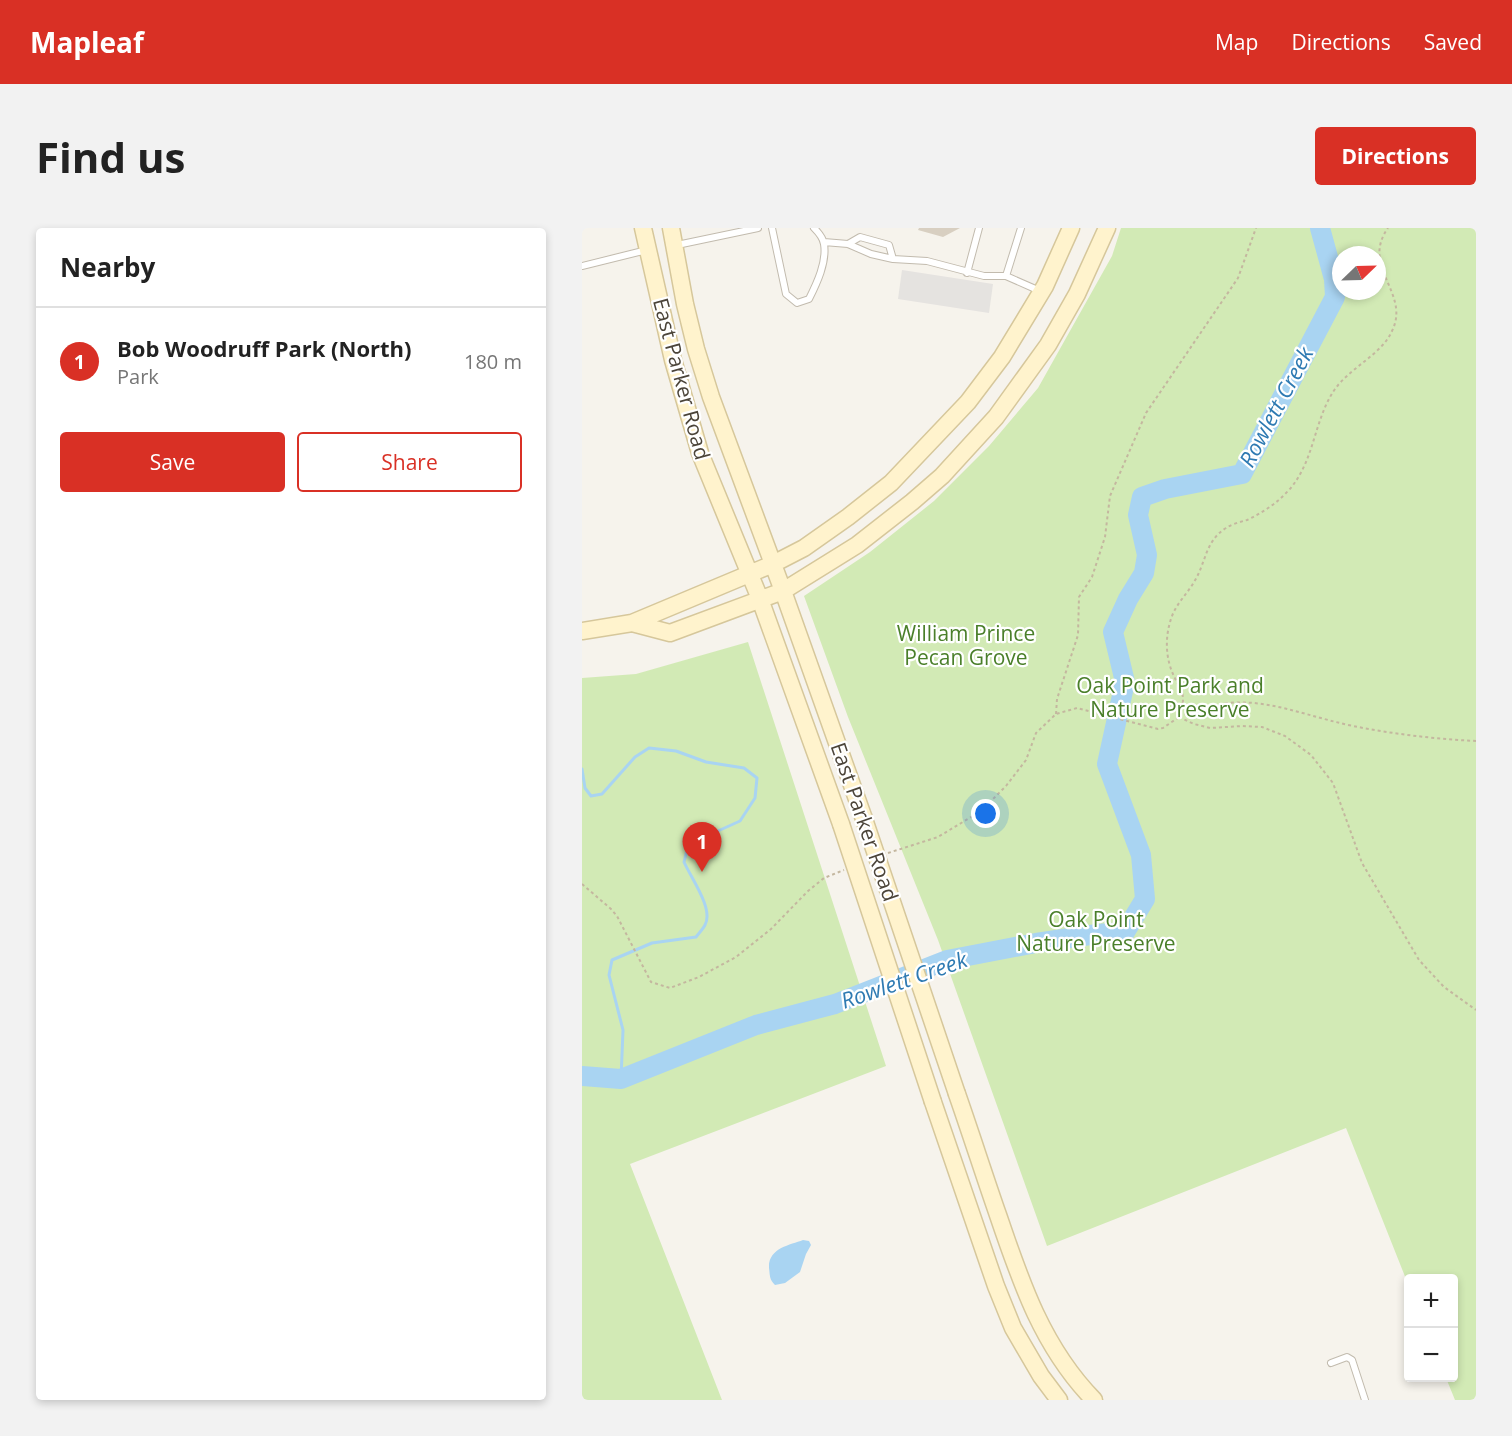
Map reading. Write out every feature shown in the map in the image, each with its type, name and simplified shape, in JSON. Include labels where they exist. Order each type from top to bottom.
[{"type":"main road","name":"East Parker Road","points":[[643,228],[687,412],[714,490],[760,599],[841,824],[996,1286],[1013,1328],[1041,1376],[1058,1397]]},
{"type":"main road","name":"East Parker Road","points":[[671,228],[685,304],[702,368],[863,816],[1019,1276],[1036,1316],[1056,1353],[1095,1400]]},
{"type":"main road","points":[[589,629],[632,623],[773,564],[804,548],[891,483],[968,402],[1002,357],[1041,292],[1071,228]]},
{"type":"main road","points":[[632,623],[670,633],[783,591],[866,538],[942,476],[996,417],[1048,345],[1077,294],[1107,228]]},
{"type":"main road","points":[[648,249],[674,246]]},
{"type":"main road","points":[[996,1286],[1019,1276]]},
{"type":"main road","points":[[1058,1397],[1075,1378]]},
{"type":"lane","points":[[674,246],[744,229],[758,228]]},
{"type":"lane","points":[[772,228],[786,294],[797,303],[809,299],[817,284],[824,258],[824,242],[814,228]]},
{"type":"lane","points":[[967,273],[979,228]]},
{"type":"lane","points":[[1006,276],[1021,228]]},
{"type":"lane","points":[[848,244],[860,237],[876,240],[889,245],[894,259]]},
{"type":"lane","points":[[871,254],[876,240]]},
{"type":"lane","points":[[824,242],[848,244],[871,254],[894,259],[927,261],[967,273],[1006,276],[1041,292]]},
{"type":"lane","points":[[582,266],[648,249]]},
{"type":"lane","points":[[1331,1363],[1347,1356],[1352,1360],[1365,1400]]},
{"type":"path","points":[[1056,714],[1057,699],[1078,635],[1079,597],[1092,577],[1105,537],[1110,496],[1125,458],[1146,413],[1238,278],[1256,228]]},
{"type":"path","points":[[1179,717],[1183,700],[1182,692],[1172,673],[1167,648],[1173,614],[1195,582],[1205,554],[1216,536],[1225,528],[1272,506],[1294,484],[1308,458],[1325,408],[1336,388],[1357,365],[1384,344],[1392,332],[1396,317],[1396,301],[1379,261],[1380,246],[1388,228]]},
{"type":"path","points":[[1102,714],[1163,728],[1194,710],[1229,701],[1263,703],[1353,726],[1405,735],[1476,741]]},
{"type":"path","points":[[1179,717],[1210,728],[1262,727],[1285,736],[1311,754],[1333,783],[1362,863],[1419,960],[1444,987],[1476,1010]]},
{"type":"path","points":[[582,884],[617,916],[637,955]]},
{"type":"green space","name":"Oak Point Park and Nature Preserve","points":[[1121,228],[1476,228],[1476,1400],[1455,1400],[1448,1382],[1458,1382],[1458,1274],[1404,1274],[1346,1128],[1047,1246],[938,940],[848,717],[804,596],[870,552],[934,501],[989,446],[1038,388],[1112,256]]},
{"type":"green space","points":[[748,642],[886,1066],[630,1164],[722,1400],[582,1400],[582,678],[636,674]]},
{"type":"shaded area","points":[[902,270],[993,284],[989,313],[898,299]]},
{"type":"water","points":[[803,1240],[809,1241],[811,1245],[800,1272],[785,1283],[775,1285],[769,1268],[772,1256],[781,1248]]},
{"type":"building","points":[[919,228],[960,228],[943,237],[918,230]]},
{"type":"waterway","name":"Rowlett Creek","points":[[582,1076],[621,1079],[756,1025],[835,1004],[947,960],[1036,943],[1125,932],[1145,899],[1141,855],[1107,764],[1125,682],[1113,632],[1128,599],[1144,573],[1147,555],[1138,515],[1142,497],[1165,489],[1242,474],[1335,297],[1334,279],[1320,228]]},
{"type":"waterway","points":[[582,769],[585,788],[591,796],[602,794],[635,757],[649,748],[676,751],[706,762],[744,768],[757,778],[755,798],[740,821],[698,840],[687,850],[684,862],[704,902],[706,911],[707,918],[701,931],[696,937],[652,943],[612,960],[609,975],[623,1030],[621,1079]]},
{"type":"place","name":"Bob Woodruff Park (North)","points":[[702,872]]},
{"type":"park label","name":"William Prince Pecan Grove","points":[[966,646]]},
{"type":"park label","name":"Oak Point Nature Preserve","points":[[1096,932]]}]
